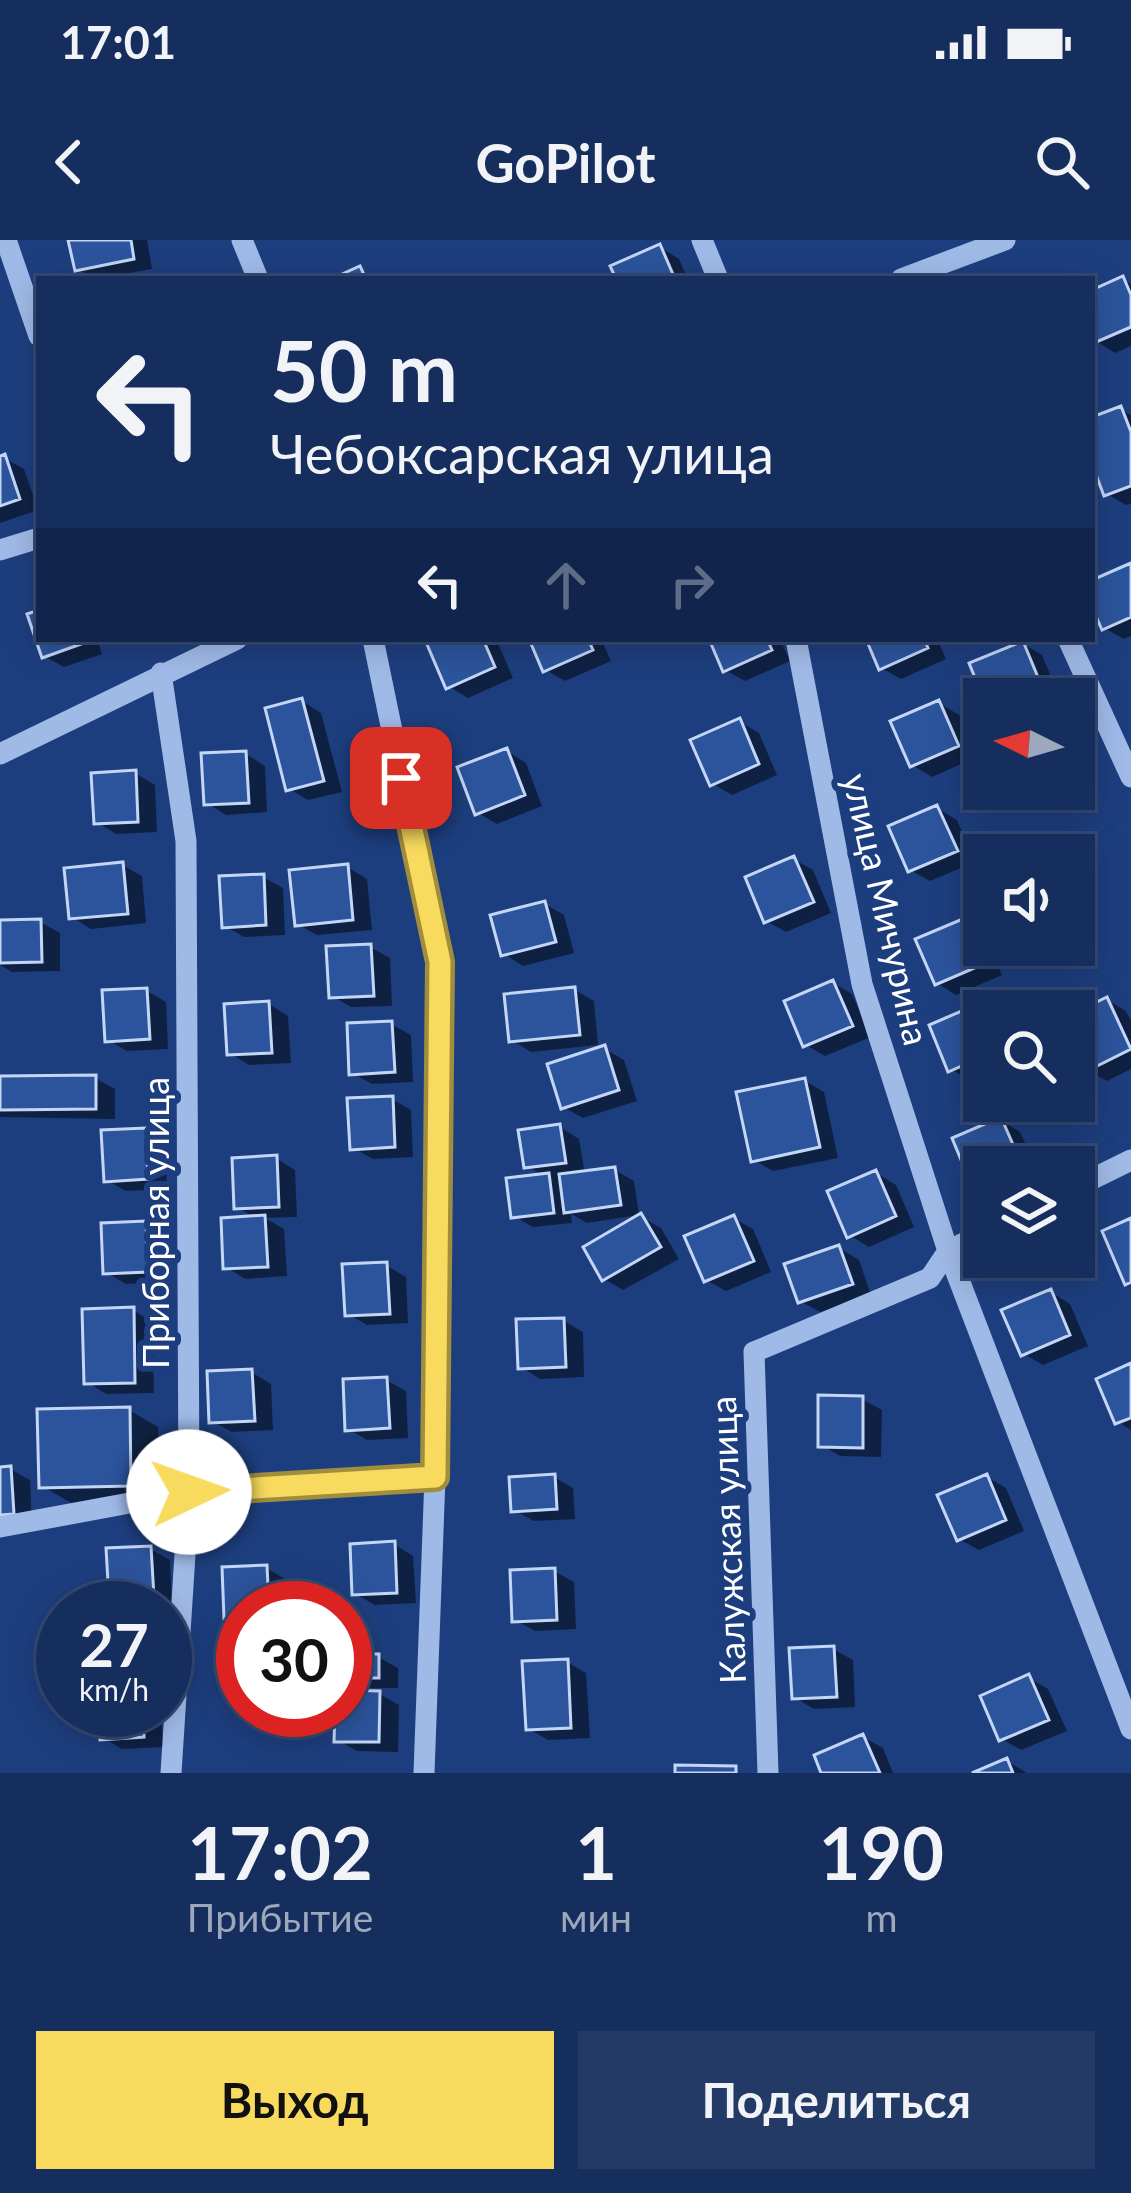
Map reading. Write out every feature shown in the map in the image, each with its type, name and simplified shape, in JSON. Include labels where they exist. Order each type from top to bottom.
[{"type":"street","points":[[6,240],[36,327]]},
{"type":"street","points":[[242,240],[257,276]]},
{"type":"street","points":[[702,240],[717,276]]},
{"type":"street","points":[[911,276],[1006,240]]},
{"type":"street","points":[[0,550],[36,539]]},
{"type":"street","points":[[0,754],[230,642]]},
{"type":"street","points":[[374,642],[440,962],[435,1477],[424,1773]]},
{"type":"street","name":"улица Мичурина","points":[[797,642],[862,984],[948,1251],[1131,1729]]},
{"type":"street","points":[[1069,642],[1131,777]]},
{"type":"street","name":"Приборная улица","points":[[161,674],[186,841],[189,1492],[171,1773]]},
{"type":"street","points":[[1095,1178],[1131,1160]]},
{"type":"street","name":"Калужская улица","points":[[768,1773],[754,1352],[930,1278],[948,1251],[963,1244]]},
{"type":"street","points":[[0,1527],[189,1492],[435,1477]]},
{"type":"building","points":[[68,240],[131,240],[134,259],[75,271]]},
{"type":"building","points":[[660,244],[674,276],[615,276],[610,266]]},
{"type":"building","points":[[360,266],[365,276],[338,276]]},
{"type":"building","points":[[1123,276],[1131,295],[1131,327],[1095,343],[1095,289]]},
{"type":"building","points":[[1121,406],[1131,432],[1131,486],[1104,496],[1095,472],[1095,416]]},
{"type":"building","points":[[5,454],[20,499],[0,506],[0,456]]},
{"type":"building","points":[[1131,563],[1131,617],[1102,630],[1095,614],[1095,579]]},
{"type":"building","points":[[36,611],[36,640],[27,614]]},
{"type":"building","points":[[37,642],[84,642],[84,643],[42,658]]},
{"type":"building","points":[[426,642],[484,642],[495,667],[446,689]]},
{"type":"building","points":[[530,642],[589,642],[593,650],[543,672]]},
{"type":"building","points":[[710,642],[768,642],[772,650],[723,672]]},
{"type":"building","points":[[867,642],[925,642],[928,648],[879,670]]},
{"type":"building","points":[[1023,642],[1038,678],[975,678],[969,663]]},
{"type":"building","points":[[302,698],[324,781],[286,791],[265,708]]},
{"type":"building","points":[[939,700],[959,746],[910,767],[890,721]]},
{"type":"building","points":[[740,718],[759,764],[710,786],[690,740]]},
{"type":"building","points":[[507,748],[525,795],[475,815],[457,767]]},
{"type":"building","points":[[246,751],[249,803],[204,805],[201,753]]},
{"type":"building","points":[[136,770],[138,822],[94,824],[91,773]]},
{"type":"building","points":[[937,805],[958,851],[908,872],[888,826]]},
{"type":"building","points":[[794,856],[814,902],[764,923],[745,877]]},
{"type":"building","points":[[123,862],[128,914],[69,919],[64,868]]},
{"type":"building","points":[[348,864],[353,920],[295,926],[289,870]]},
{"type":"building","points":[[264,874],[266,925],[222,928],[219,876]]},
{"type":"building","points":[[545,901],[556,942],[501,956],[490,915]]},
{"type":"building","points":[[41,919],[42,962],[0,963],[0,920]]},
{"type":"building","points":[[963,919],[963,966],[979,966],[935,985],[915,939]]},
{"type":"building","points":[[371,944],[374,996],[329,998],[326,946]]},
{"type":"building","points":[[833,980],[853,1026],[803,1047],[784,1001]]},
{"type":"building","points":[[575,987],[580,1035],[509,1042],[504,994]]},
{"type":"building","points":[[147,988],[150,1039],[105,1042],[102,990]]},
{"type":"building","points":[[1107,997],[1131,1049],[1095,1067],[1095,1003]]},
{"type":"building","points":[[269,1001],[272,1053],[227,1055],[224,1004]]},
{"type":"building","points":[[963,1010],[963,1065],[948,1072],[929,1025]]},
{"type":"building","points":[[392,1021],[395,1072],[349,1075],[347,1023]]},
{"type":"building","points":[[605,1045],[619,1090],[561,1109],[547,1064]]},
{"type":"building","points":[[96,1075],[96,1109],[0,1110],[0,1076]]},
{"type":"building","points":[[805,1078],[820,1147],[751,1162],[736,1092]]},
{"type":"building","points":[[393,1096],[395,1147],[350,1150],[347,1098]]},
{"type":"building","points":[[989,1122],[1003,1122],[1014,1146],[963,1146],[963,1165],[952,1138]]},
{"type":"building","points":[[560,1124],[566,1163],[524,1168],[518,1130]]},
{"type":"building","points":[[146,1128],[148,1179],[104,1182],[101,1130]]},
{"type":"building","points":[[277,1155],[279,1207],[234,1209],[232,1158]]},
{"type":"building","points":[[615,1167],[621,1205],[564,1213],[559,1174]]},
{"type":"building","points":[[876,1170],[896,1216],[847,1238],[827,1191]]},
{"type":"building","points":[[549,1173],[554,1213],[511,1218],[506,1178]]},
{"type":"building","points":[[641,1213],[661,1247],[602,1281],[583,1247]]},
{"type":"building","points":[[265,1215],[268,1267],[223,1269],[221,1218]]},
{"type":"building","points":[[734,1215],[754,1261],[704,1282],[684,1236]]},
{"type":"building","points":[[1131,1218],[1131,1282],[1125,1285],[1102,1231]]},
{"type":"building","points":[[146,1221],[148,1272],[103,1274],[101,1223]]},
{"type":"building","points":[[839,1245],[853,1284],[798,1303],[784,1264]]},
{"type":"building","points":[[387,1262],[390,1314],[345,1316],[342,1264]]},
{"type":"building","points":[[1051,1289],[1070,1335],[1021,1356],[1001,1310]]},
{"type":"building","points":[[134,1307],[135,1383],[84,1384],[82,1309]]},
{"type":"building","points":[[564,1318],[566,1367],[518,1369],[516,1319]]},
{"type":"building","points":[[1131,1363],[1131,1418],[1115,1424],[1096,1379]]},
{"type":"building","points":[[252,1369],[255,1421],[209,1423],[207,1371]]},
{"type":"building","points":[[387,1377],[390,1428],[345,1431],[343,1379]]},
{"type":"building","points":[[818,1395],[863,1396],[863,1448],[818,1447]]},
{"type":"building","points":[[130,1407],[131,1486],[39,1488],[37,1409]]},
{"type":"building","points":[[11,1466],[14,1514],[0,1515],[0,1467]]},
{"type":"building","points":[[555,1474],[557,1509],[511,1512],[509,1477]]},
{"type":"building","points":[[987,1474],[1006,1520],[957,1541],[937,1495]]},
{"type":"building","points":[[395,1541],[397,1593],[372,1594],[372,1581],[351,1581],[350,1544]]},
{"type":"building","points":[[151,1546],[153,1581],[108,1581],[106,1548]]},
{"type":"building","points":[[267,1565],[268,1581],[223,1581],[222,1567]]},
{"type":"building","points":[[555,1568],[557,1620],[512,1622],[510,1570]]},
{"type":"building","points":[[834,1646],[837,1697],[792,1699],[789,1648]]},
{"type":"building","points":[[372,1654],[379,1654],[379,1678],[372,1678]]},
{"type":"building","points":[[568,1659],[571,1728],[526,1730],[522,1661]]},
{"type":"building","points":[[1029,1674],[1049,1720],[999,1741],[980,1696]]},
{"type":"building","points":[[372,1691],[380,1691],[379,1742],[334,1742],[334,1737],[372,1737]]},
{"type":"building","points":[[863,1734],[880,1773],[821,1773],[814,1755]]},
{"type":"building","points":[[1007,1758],[1013,1773],[972,1773]]},
{"type":"building","points":[[675,1765],[736,1766],[736,1773],[675,1773]]},
{"type":"route","points":[[189,1492],[435,1477],[440,962],[401,778]]}]
